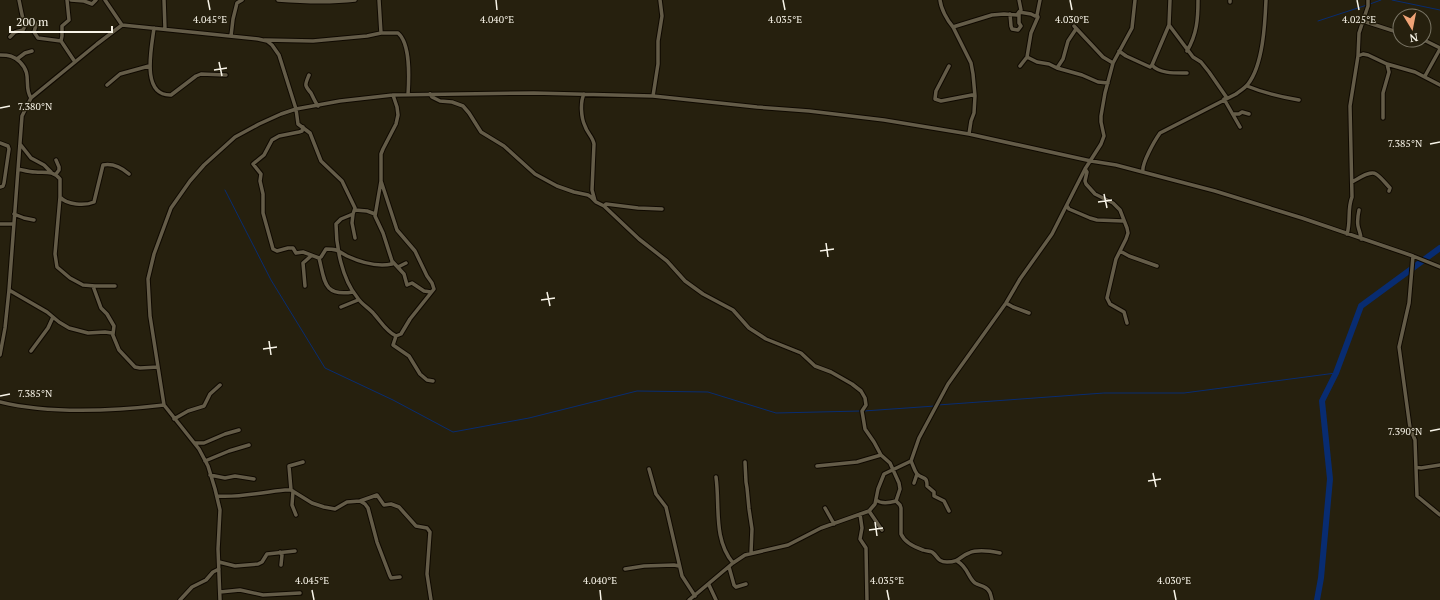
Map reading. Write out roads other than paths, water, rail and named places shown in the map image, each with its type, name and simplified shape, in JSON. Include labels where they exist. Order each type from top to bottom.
[{"type":"street","points":[[10,37],[15,32],[23,30],[25,26],[19,0]]},
{"type":"street","points":[[67,0],[68,20],[62,26],[61,41],[75,62]]},
{"type":"street","points":[[71,0],[84,1],[92,4],[96,0]]},
{"type":"street","points":[[105,0],[122,25]]},
{"type":"street","points":[[164,0],[165,29]]},
{"type":"street","points":[[231,36],[237,3],[242,0]]},
{"type":"street","points":[[278,0],[297,2],[333,2],[356,0]]},
{"type":"street","points":[[379,0],[381,33]]},
{"type":"street","points":[[653,96],[658,64],[658,41],[662,16],[660,0]]},
{"type":"street","points":[[940,0],[940,4],[971,63],[975,96],[974,113],[969,134]]},
{"type":"street","points":[[1010,14],[1012,29],[1018,30],[1021,26],[1019,23],[1019,12],[1021,10],[1019,0]]},
{"type":"street","points":[[1020,66],[1027,57],[1032,33],[1038,17],[1037,15],[1040,0]]},
{"type":"street","points":[[949,511],[944,501],[934,496],[934,492],[927,486],[926,478],[917,474],[914,469],[911,461],[919,438],[948,384],[1006,303],[1020,279],[1052,234],[1085,168],[1101,144],[1104,136],[1101,116],[1108,83],[1113,63],[1132,28],[1135,0]]},
{"type":"street","points":[[1152,65],[1169,25],[1170,0]]},
{"type":"street","points":[[1187,51],[1194,40],[1197,25],[1198,0]]},
{"type":"street","points":[[1143,172],[1142,169],[1144,163],[1154,140],[1160,133],[1236,94],[1247,86],[1254,76],[1258,62],[1265,28],[1266,0]]},
{"type":"street","points":[[1347,234],[1352,196],[1350,106],[1358,56],[1359,33],[1368,6],[1368,0]]},
{"type":"street","points":[[953,27],[986,17],[1004,14],[1017,15],[1019,12],[1035,16],[1037,15]]},
{"type":"street","points":[[1363,19],[1366,22],[1392,30]]},
{"type":"street","points":[[24,20],[35,22],[36,25],[34,32],[38,38],[61,41]]},
{"type":"street","points":[[0,355],[5,328],[9,290],[22,116],[31,98],[122,25],[272,41],[313,41],[367,36],[381,33],[398,33],[405,42],[410,78],[408,95]]},
{"type":"street","points":[[1169,25],[1187,51],[1209,72],[1226,99],[1240,127]]},
{"type":"street","points":[[1057,68],[1063,59],[1068,41],[1075,27],[1104,57],[1113,63]]},
{"type":"street","points":[[154,28],[149,66],[154,85],[162,94],[166,96],[176,93],[188,82],[201,74],[226,75]]},
{"type":"street","points":[[258,39],[267,41],[279,55],[296,110],[298,124],[310,133],[321,161],[342,181],[352,200],[355,208],[352,223],[355,238]]},
{"type":"street","points":[[1425,76],[1440,48]]},
{"type":"street","points":[[1358,49],[1363,54],[1387,64],[1425,76],[1440,85]]},
{"type":"street","points":[[17,59],[25,53],[32,51]]},
{"type":"street","points":[[1119,51],[1126,56],[1150,67],[1152,65],[1155,68],[1169,72],[1187,73]]},
{"type":"street","points":[[1358,56],[1363,54]]},
{"type":"street","points":[[0,55],[12,56],[25,67],[27,72],[29,95],[31,98]]},
{"type":"street","points":[[1027,57],[1038,62],[1082,75],[1098,82],[1108,83]]},
{"type":"street","points":[[1383,118],[1383,93],[1389,72],[1387,64]]},
{"type":"street","points":[[107,85],[120,74],[149,66]]},
{"type":"street","points":[[949,66],[936,92],[935,99],[940,100],[972,95],[975,96]]},
{"type":"street","points":[[309,75],[305,86],[318,106]]},
{"type":"street","points":[[1247,86],[1272,95],[1299,100]]},
{"type":"street","points":[[430,94],[440,102],[452,102],[463,106],[470,113],[481,132],[504,146],[535,174],[557,186],[574,192],[588,194],[604,206],[638,239],[667,261],[685,280],[703,294],[733,310],[753,330],[770,342],[801,353],[815,366],[831,372],[861,391],[865,398],[866,405],[862,411],[865,429],[881,456],[890,463],[899,482],[900,489],[896,501]]},
{"type":"street","points":[[584,94],[582,100],[584,126],[594,144],[592,190],[595,200]]},
{"type":"street","points":[[220,600],[220,510],[217,496],[200,449],[164,405],[150,316],[148,279],[154,254],[171,208],[195,175],[235,137],[281,114],[371,97],[393,95],[584,94],[653,96],[876,119],[969,134],[1143,172],[1253,202],[1413,256],[1440,267]]},
{"type":"street","points":[[393,95],[398,115],[396,124],[381,154],[381,181],[375,214],[392,261],[404,274],[407,285],[412,284],[424,291],[432,292]]},
{"type":"street","points":[[1234,114],[1239,114],[1242,112],[1249,114]]},
{"type":"street","points":[[303,127],[299,132],[279,136],[272,140],[264,155],[253,164],[261,174],[260,181],[263,194],[263,213],[273,249],[277,251],[293,248],[296,253],[304,252],[319,258]]},
{"type":"street","points":[[0,143],[8,146],[8,150],[4,183],[3,186],[0,187]]},
{"type":"street","points":[[20,144],[31,158],[44,165],[60,179],[55,254],[57,267],[78,283],[93,286],[114,286]]},
{"type":"street","points":[[18,169],[54,173],[59,170],[56,160]]},
{"type":"street","points":[[60,197],[66,202],[77,204],[94,202],[104,165],[106,164],[117,166],[129,174]]},
{"type":"street","points":[[1085,168],[1087,172],[1085,181],[1086,184],[1096,194],[1116,205],[1122,212],[1123,221],[1127,228],[1128,233],[1114,266],[1107,298],[1110,304],[1124,312],[1127,323]]},
{"type":"street","points":[[1352,182],[1374,173],[1377,174],[1390,188],[1389,191]]},
{"type":"street","points":[[381,181],[397,230],[414,250],[434,289],[410,319],[401,334],[396,336],[393,345],[409,356],[420,374],[428,380],[433,381]]},
{"type":"street","points":[[604,206],[606,204],[662,209]]},
{"type":"street","points":[[1067,206],[1069,209],[1097,220],[1123,221]]},
{"type":"street","points":[[1359,210],[1357,217],[1358,227],[1361,232],[1361,239]]},
{"type":"street","points":[[375,214],[367,211],[354,212],[341,219],[336,224],[338,250],[344,272],[358,300],[375,315],[385,328],[396,336]]},
{"type":"street","points":[[14,214],[34,220]]},
{"type":"street","points":[[0,224],[14,224]]},
{"type":"street","points":[[319,258],[322,257],[326,249],[338,250],[346,256],[373,264],[386,265],[392,264],[392,261]]},
{"type":"street","points":[[1120,251],[1129,256],[1157,266]]},
{"type":"street","points":[[305,286],[303,263],[311,256]]},
{"type":"street","points":[[1413,256],[1409,304],[1399,347],[1410,428],[1415,440],[1417,496],[1440,515]]},
{"type":"street","points":[[319,258],[325,284],[329,289],[339,293],[353,292]]},
{"type":"street","points":[[398,267],[406,263]]},
{"type":"street","points":[[93,286],[101,308],[107,314],[114,326],[114,335],[119,350],[135,367],[158,367]]},
{"type":"street","points":[[9,290],[48,312],[70,328],[88,333],[109,332],[114,335]]},
{"type":"street","points":[[341,307],[358,300]]},
{"type":"street","points":[[1006,303],[1012,307],[1029,313]]},
{"type":"street","points":[[31,350],[48,328],[53,317]]},
{"type":"street","points":[[0,328],[5,328]]},
{"type":"street","points":[[174,419],[204,406],[210,394],[220,385]]},
{"type":"street","points":[[0,402],[30,407],[64,409],[120,409],[164,405]]},
{"type":"street","points":[[195,443],[204,443],[219,436],[239,430]]},
{"type":"street","points":[[205,461],[249,445]]},
{"type":"street","points":[[817,466],[857,462],[881,456]]},
{"type":"street","points":[[689,600],[745,555],[788,545],[821,528],[869,511],[875,504],[878,489],[884,474],[893,468],[911,461]]},
{"type":"street","points":[[296,515],[292,505],[289,466],[303,462]]},
{"type":"street","points":[[745,462],[752,529],[751,553]]},
{"type":"street","points":[[1416,468],[1440,465]]},
{"type":"street","points":[[649,469],[656,494],[666,507],[671,534],[676,546],[678,566],[682,576],[695,596]]},
{"type":"street","points":[[914,483],[917,474]]},
{"type":"street","points":[[210,475],[225,478],[235,476],[254,479]]},
{"type":"street","points":[[716,477],[720,534],[726,555],[733,564]]},
{"type":"street","points":[[217,496],[232,497],[279,490],[292,491],[312,503],[335,509],[347,502],[360,501],[377,495],[384,505],[391,504],[400,507],[416,526],[427,528],[430,532],[427,574],[431,600]]},
{"type":"street","points":[[876,500],[879,502],[889,503],[896,501]]},
{"type":"street","points":[[360,501],[368,508],[377,542],[391,578],[400,577]]},
{"type":"street","points":[[896,501],[901,508],[901,534],[907,542],[932,552],[938,560],[946,562],[957,561],[967,553],[976,551],[1000,553]]},
{"type":"street","points":[[825,508],[834,524]]},
{"type":"street","points":[[869,511],[882,530]]},
{"type":"street","points":[[860,514],[862,528],[860,539],[866,548],[867,600]]},
{"type":"street","points":[[219,562],[235,566],[258,564],[262,562],[267,554],[295,551]]},
{"type":"street","points":[[280,552],[282,555],[282,565]]},
{"type":"street","points":[[957,561],[966,569],[975,583],[987,588],[990,591],[992,600]]},
{"type":"street","points":[[625,569],[644,566],[678,566]]},
{"type":"street","points":[[729,567],[734,585],[736,587],[746,584]]},
{"type":"street","points":[[180,600],[192,587],[206,580],[213,572],[219,570]]},
{"type":"street","points":[[709,585],[716,600]]},
{"type":"street","points":[[220,592],[240,590],[263,595],[300,594]]},
{"type":"waterway","points":[[1370,4],[1381,0]]},
{"type":"waterway","points":[[1392,0],[1440,10]]},
{"type":"waterway","points":[[1318,21],[1367,5]]},
{"type":"waterway","points":[[225,190],[271,280],[325,368],[393,400],[453,432],[529,418],[637,391],[708,392],[776,413],[861,411]]},
{"type":"waterway","points":[[1317,600],[1321,578],[1330,479],[1322,401],[1336,373],[1361,306],[1440,248]]},
{"type":"waterway","points":[[938,405],[1104,393],[1184,393],[1336,373]]},
{"type":"waterway","points":[[864,411],[935,406]]}]
